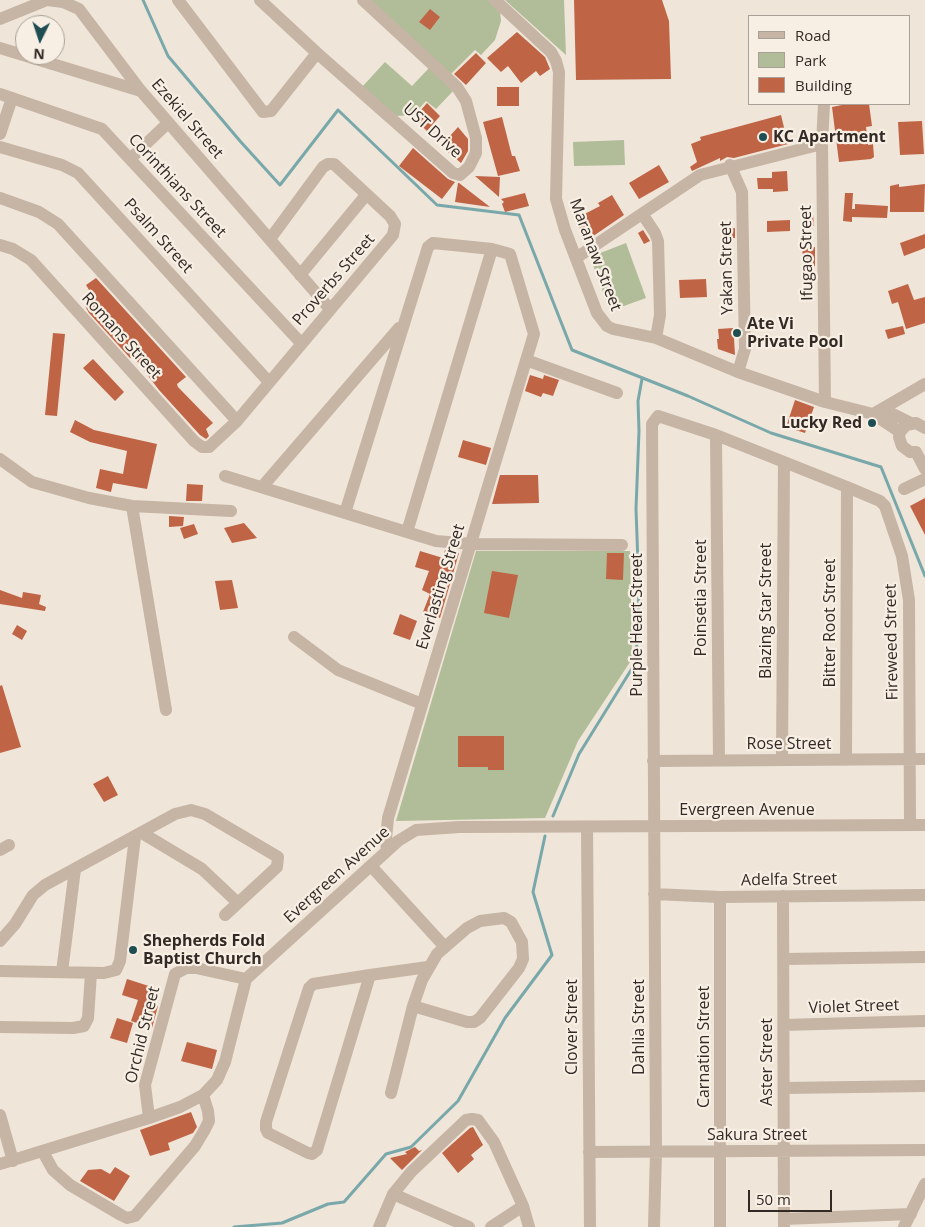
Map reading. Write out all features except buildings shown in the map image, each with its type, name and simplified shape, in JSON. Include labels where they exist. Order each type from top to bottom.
[{"type":"street","name":"Ezekiel Street","points":[[0,18],[47,0],[62,2],[79,9],[168,123],[330,309]]},
{"type":"street","points":[[178,0],[263,112],[271,111],[317,53]]},
{"type":"street","name":"UST Drive","points":[[260,0],[317,53],[454,173],[460,175],[469,167],[476,153],[476,138],[466,101],[457,87],[364,0]]},
{"type":"street","name":"Maranaw Street","points":[[495,0],[551,52],[556,61],[559,72],[556,199],[597,313],[607,326],[656,338],[738,372],[825,402],[873,414],[893,414],[911,423],[920,424],[925,428]]},
{"type":"street","points":[[0,48],[142,91]]},
{"type":"street","points":[[0,134],[6,96]]},
{"type":"street","name":"Corinthians Street","points":[[6,96],[102,129],[301,343]]},
{"type":"street","name":"Ifugao Street","points":[[824,105],[822,144],[825,402]]},
{"type":"street","points":[[130,159],[168,123]]},
{"type":"street","points":[[576,258],[643,215],[700,175],[730,165],[822,144]]},
{"type":"street","name":"Psalm Street","points":[[0,147],[62,166],[78,173],[269,382]]},
{"type":"street","name":"Proverbs Street","points":[[215,444],[393,235],[395,230],[390,216],[334,164],[324,167],[270,239]]},
{"type":"street","name":"Yakan Street","points":[[730,165],[742,192],[745,349],[738,372]]},
{"type":"street","points":[[300,275],[366,195]]},
{"type":"street","points":[[0,198],[39,212],[58,224],[237,420]]},
{"type":"street","points":[[643,215],[658,241],[660,315],[656,338]]},
{"type":"street","points":[[345,513],[402,324],[430,244],[492,249],[407,532]]},
{"type":"street","name":"Romans Street","points":[[0,245],[14,249],[31,260],[194,441],[202,447],[209,447],[215,444]]},
{"type":"street","name":"Everlasting Street","points":[[387,851],[388,818],[534,334],[510,254],[492,249]]},
{"type":"street","points":[[262,487],[402,324]]},
{"type":"street","points":[[526,360],[617,393]]},
{"type":"street","points":[[873,414],[925,384]]},
{"type":"street","name":"Maranaw Street","points":[[873,414],[900,432],[899,437],[902,446],[910,452],[916,452],[925,469]]},
{"type":"street","name":"Fireweed Street","points":[[652,424],[658,416],[666,417],[847,486],[880,501],[884,506],[905,570],[909,600],[910,825]]},
{"type":"street","points":[[900,432],[906,425],[911,423]]},
{"type":"street","name":"Purple Heart Street","points":[[652,424],[654,826]]},
{"type":"street","name":"Poinsetia Street","points":[[716,435],[719,760]]},
{"type":"street","points":[[0,459],[32,482],[132,506],[231,511]]},
{"type":"street","name":"Blazing Star Street","points":[[782,760],[784,462]]},
{"type":"street","points":[[225,476],[436,541],[471,544],[622,545]]},
{"type":"street","points":[[904,489],[925,479]]},
{"type":"street","name":"Bitter Root Street","points":[[846,760],[847,486]]},
{"type":"street","points":[[132,506],[166,710]]},
{"type":"street","points":[[294,637],[338,670],[422,704]]},
{"type":"street","name":"Rose Street","points":[[653,761],[925,759]]},
{"type":"street","points":[[0,942],[15,924],[33,895],[45,885],[175,814],[191,810],[206,814],[276,855],[279,860],[277,867],[225,915]]},
{"type":"street","name":"Evergreen Avenue","points":[[246,979],[387,851],[408,834],[427,829],[925,825]]},
{"type":"street","name":"Dahlia Street","points":[[654,826],[656,1152],[654,1227]]},
{"type":"street","name":"Clover Street","points":[[587,827],[590,1227]]},
{"type":"street","points":[[138,835],[202,869],[238,903]]},
{"type":"street","points":[[0,971],[91,973],[112,972],[119,966],[138,835]]},
{"type":"street","points":[[371,866],[444,946]]},
{"type":"street","points":[[62,972],[76,869]]},
{"type":"street","name":"Adelfa Street","points":[[654,894],[720,897],[925,895]]},
{"type":"street","name":"Aster Street","points":[[783,896],[784,1223]]},
{"type":"street","name":"Carnation Street","points":[[720,897],[720,1227]]},
{"type":"street","points":[[391,1093],[413,1006],[428,967],[444,946],[480,920],[504,918],[511,922],[516,929],[524,951],[523,959],[485,1014],[474,1022],[413,1006]]},
{"type":"street","points":[[783,958],[925,957]]},
{"type":"street","points":[[370,975],[317,1150],[312,1154],[308,1153],[268,1133],[266,1128],[266,1122],[306,994],[313,984],[370,975],[428,967]]},
{"type":"street","name":"Orchid Street","points":[[149,1118],[145,1085],[175,974],[186,968],[196,968],[246,979]]},
{"type":"street","points":[[0,1027],[73,1028],[84,1026],[88,1018],[91,973]]},
{"type":"street","points":[[0,1164],[149,1118],[192,1102],[203,1095],[217,1080],[223,1068],[246,979]]},
{"type":"street","name":"Violet Street","points":[[784,1025],[925,1021]]},
{"type":"street","points":[[784,1088],[925,1086]]},
{"type":"street","points":[[43,1152],[53,1170],[70,1185],[127,1218],[135,1216],[195,1146],[204,1132],[208,1121],[208,1111],[203,1095]]},
{"type":"street","points":[[0,1115],[14,1161]]},
{"type":"street","points":[[379,1227],[393,1194],[411,1172],[466,1120],[472,1119],[478,1120],[494,1142],[523,1206],[529,1227]]},
{"type":"street","name":"Sakura Street","points":[[589,1152],[925,1150]]},
{"type":"street","points":[[904,1227],[925,1184]]},
{"type":"street","points":[[393,1194],[469,1227]]},
{"type":"street","points":[[492,1227],[523,1206]]},
{"type":"street","points":[[784,1223],[911,1214]]},
{"type":"green space","points":[[369,0],[489,0],[500,10],[501,21],[495,40],[481,55],[475,50],[451,74]]},
{"type":"green space","points":[[505,0],[564,0],[566,55]]},
{"type":"green space","points":[[385,62],[412,86],[429,68],[454,90],[436,109],[426,101],[413,115],[395,116],[362,87]]},
{"type":"green space","points":[[624,140],[625,165],[574,166],[573,142]]},
{"type":"green space","points":[[626,243],[646,298],[610,311],[590,257]]},
{"type":"green space","points":[[476,551],[630,551],[632,659],[578,741],[545,818],[396,821]]},
{"type":"waterway","points":[[143,0],[168,56],[280,185],[338,110],[437,205],[519,215],[572,350],[688,396],[771,433],[881,467],[925,576]]},
{"type":"waterway","points":[[553,816],[579,754],[636,662],[639,591],[636,509],[639,431],[638,401],[642,379]]},
{"type":"waterway","points":[[234,1227],[282,1223],[328,1204],[344,1202],[386,1154],[411,1147],[458,1101],[505,1018],[552,955],[533,892],[545,836]]},
{"type":"place","name":"KC Apartment","points":[[763,137]]},
{"type":"place","name":"Ate Vi Private Pool","points":[[737,333]]},
{"type":"place","name":"Lucky Red","points":[[872,423]]},
{"type":"place","name":"Shepherds Fold Baptist Church","points":[[133,950]]}]
